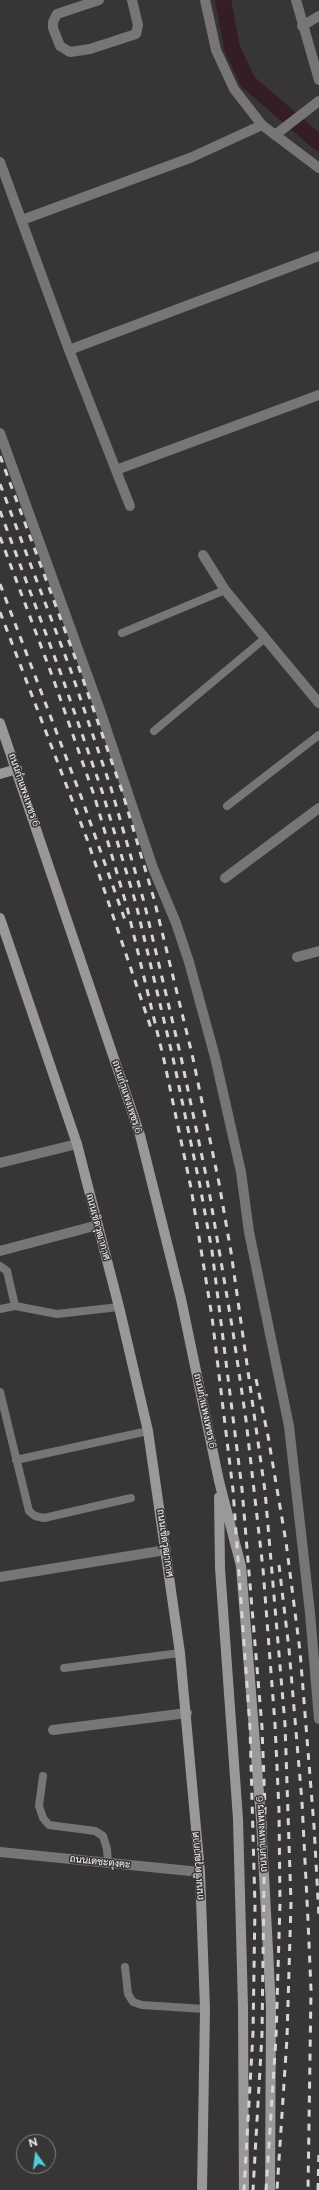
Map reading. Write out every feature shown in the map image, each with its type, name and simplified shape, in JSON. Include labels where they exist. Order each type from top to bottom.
[{"type":"main road","name":"ถนนกำแพงเพชร 6","points":[[0,723],[17,769],[140,1135],[181,1299],[219,1481],[241,1566],[261,1819],[271,2007],[270,2190]]},
{"type":"main road","points":[[0,774],[17,769]]},
{"type":"main road","name":"ถนนเชิดวุฒากาศ","points":[[0,918],[77,1144],[119,1307],[148,1432],[180,1653],[187,1713],[200,1872],[205,2009],[202,2190]]},
{"type":"main road","name":"ถนนกำแพงเพชร 6","points":[[219,1481],[220,1568],[238,1819],[243,2007],[244,2190]]},
{"type":"street","points":[[99,0],[57,14],[53,22],[53,28],[60,46],[70,52],[90,49],[136,34],[138,25],[132,0]]},
{"type":"street","points":[[205,0],[210,26],[225,71],[234,89],[262,125],[279,132],[319,168]]},
{"type":"street","points":[[296,0],[302,26],[319,80]]},
{"type":"street","points":[[302,26],[319,16]]},
{"type":"street","points":[[279,132],[317,103]]},
{"type":"street","points":[[22,220],[190,158],[262,125]]},
{"type":"street","points":[[0,162],[69,350],[130,506]]},
{"type":"street","points":[[69,350],[319,256]]},
{"type":"street","points":[[116,470],[319,395]]},
{"type":"street","points":[[0,433],[41,552],[101,713],[153,868],[176,923],[189,962],[215,1057],[241,1172],[249,1232],[288,1426],[308,1590],[319,1719]]},
{"type":"street","points":[[203,555],[225,590],[264,639],[319,703]]},
{"type":"street","points":[[225,878],[319,809]]},
{"type":"street","points":[[297,957],[319,951]]},
{"type":"street","points":[[0,1163],[77,1144]]},
{"type":"street","points":[[0,1251],[98,1225]]},
{"type":"street","points":[[0,1577],[166,1550]]},
{"type":"street","points":[[53,1730],[187,1713]]},
{"type":"street","name":"ถนนเดชะตุงคะ","points":[[0,1852],[200,1872]]},
{"type":"lane","points":[[122,633],[225,590]]},
{"type":"lane","points":[[154,731],[264,639]]},
{"type":"lane","points":[[227,806],[319,735]]},
{"type":"lane","points":[[0,1266],[7,1271],[15,1306]]},
{"type":"lane","points":[[0,1309],[15,1306],[57,1314],[119,1307]]},
{"type":"lane","points":[[0,1392],[29,1511],[35,1516],[44,1518],[131,1498]]},
{"type":"lane","points":[[16,1460],[148,1432]]},
{"type":"lane","points":[[64,1668],[180,1653]]},
{"type":"lane","points":[[43,1776],[39,1806],[43,1818],[49,1825],[95,1831],[102,1836],[107,1849],[108,1863]]},
{"type":"lane","points":[[125,1967],[128,1994],[133,2002],[142,2005],[205,2009]]},
{"type":"waterway","points":[[223,0],[232,48],[248,82],[319,143]]},
{"type":"railway","points":[[0,456],[79,668],[122,791],[154,899],[192,1054],[219,1183],[231,1252],[265,1491],[285,1724],[291,1903],[287,2038],[277,2190]]},
{"type":"railway","points":[[0,484],[71,671],[111,788],[144,902],[181,1057],[208,1185],[233,1332],[246,1420],[263,1569],[275,1724],[279,1810],[280,1903],[276,2038],[266,2190]]},
{"type":"railway","points":[[0,511],[61,674],[102,791],[136,904],[173,1058],[212,1251],[242,1489],[262,1727],[265,1807],[262,2034],[253,2190]]},
{"type":"railway","points":[[0,537],[53,678],[94,795],[127,907],[164,1060],[191,1188],[212,1317],[233,1490],[250,1727],[255,1906],[253,2033],[244,2190]]},
{"type":"railway","points":[[0,584],[82,799],[126,923]]},
{"type":"railway","points":[[0,612],[87,839],[152,1031]]},
{"type":"railway","points":[[256,1379],[268,1436],[286,1542],[300,1651],[314,1826],[319,1917]]},
{"type":"railway","points":[[279,1565],[289,1649],[302,1802],[308,1920],[311,1990],[308,2190]]},
{"type":"railway","points":[[318,2190],[319,2151]]}]
